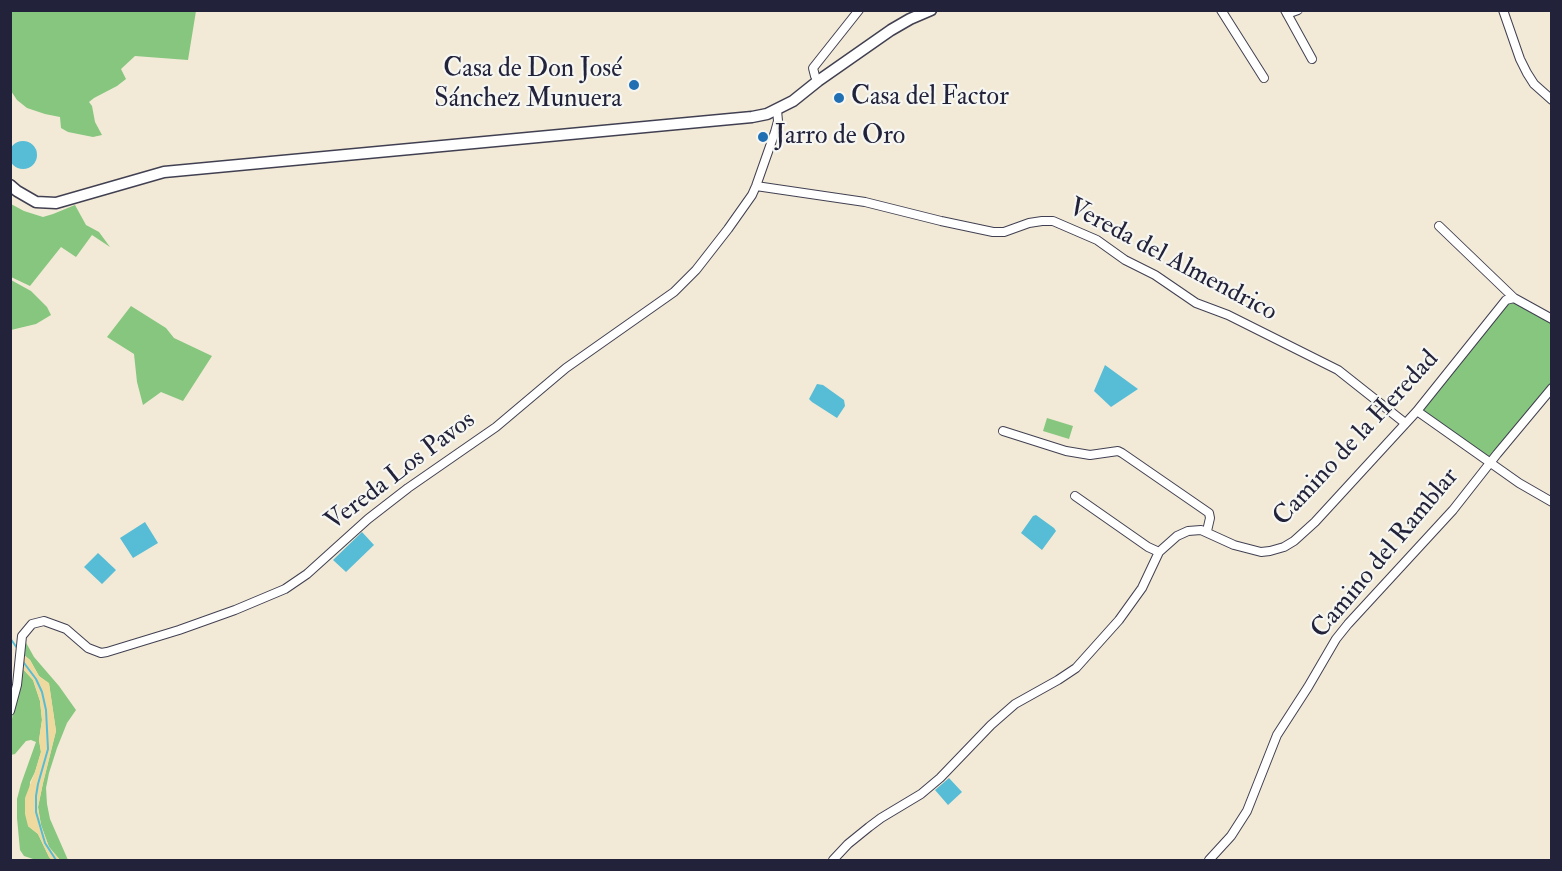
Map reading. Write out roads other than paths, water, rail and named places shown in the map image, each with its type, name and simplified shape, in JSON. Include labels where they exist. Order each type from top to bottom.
[{"type":"main road","points":[[12,188],[36,202],[56,203],[164,172],[777,115],[818,81],[891,30],[931,10]]},
{"type":"street","points":[[818,81],[813,68],[859,10]]},
{"type":"street","points":[[1221,10],[1264,78]]},
{"type":"street","points":[[1298,10],[1286,12],[1312,59]]},
{"type":"street","points":[[1503,10],[1527,73],[1534,84],[1551,100]]},
{"type":"street","name":"Vereda Los Pavos","points":[[10,711],[16,685],[22,636],[32,624],[44,621],[66,629],[88,648],[101,653],[171,633],[285,589],[308,574],[368,519],[496,427],[566,368],[681,286],[728,229],[756,186],[775,132],[777,115]]},
{"type":"street","name":"Vereda del Almendrico","points":[[756,186],[865,202],[942,222],[993,232],[1004,232],[1029,223],[1053,221],[1097,240],[1125,260],[1155,275],[1196,303],[1228,315],[1347,375],[1406,423]]},
{"type":"street","points":[[1439,226],[1514,298],[1551,319]]},
{"type":"street","name":"Camino de la Heredad","points":[[1206,531],[1234,545],[1261,552],[1284,547],[1294,541],[1315,522],[1417,411],[1506,300],[1514,298]]},
{"type":"street","name":"Camino del Ramblar","points":[[1209,861],[1231,836],[1247,811],[1277,735],[1336,639],[1454,510],[1551,388]]},
{"type":"street","points":[[1417,411],[1519,483],[1551,502]]},
{"type":"street","points":[[833,861],[848,844],[869,827],[921,794],[940,778],[991,725],[1015,704],[1076,668],[1132,603],[1142,588],[1159,552],[1182,533],[1192,530],[1206,531],[1210,518],[1209,513],[1118,451],[1090,455],[1072,452],[1003,430]]},
{"type":"street","points":[[1075,496],[1148,547],[1159,552]]},
{"type":"water","points":[[23,141],[33,145],[37,155],[33,165],[23,169],[13,165],[9,155],[13,145]]},
{"type":"water","points":[[1105,365],[1138,389],[1111,407],[1094,391]]},
{"type":"water","points":[[817,384],[823,385],[844,400],[845,406],[837,418],[809,399]]},
{"type":"water","points":[[1036,515],[1056,531],[1042,550],[1021,533]]},
{"type":"water","points":[[145,522],[158,543],[133,558],[120,538]]},
{"type":"water","points":[[362,532],[374,545],[346,572],[333,560]]},
{"type":"water","points":[[98,553],[116,570],[102,584],[84,567]]},
{"type":"water","points":[[949,778],[962,792],[948,805],[935,790]]},
{"type":"waterway","points":[[10,638],[17,648]]},
{"type":"waterway","points":[[22,659],[36,679],[46,710],[48,749],[38,784],[36,812],[45,843],[56,860]]},
{"type":"place","name":"Casa de Don José Sánchez Munuera","points":[[634,85]]},
{"type":"place","name":"Casa del Factor","points":[[839,98]]},
{"type":"place","name":"Jarro de Oro","points":[[763,137]]}]
